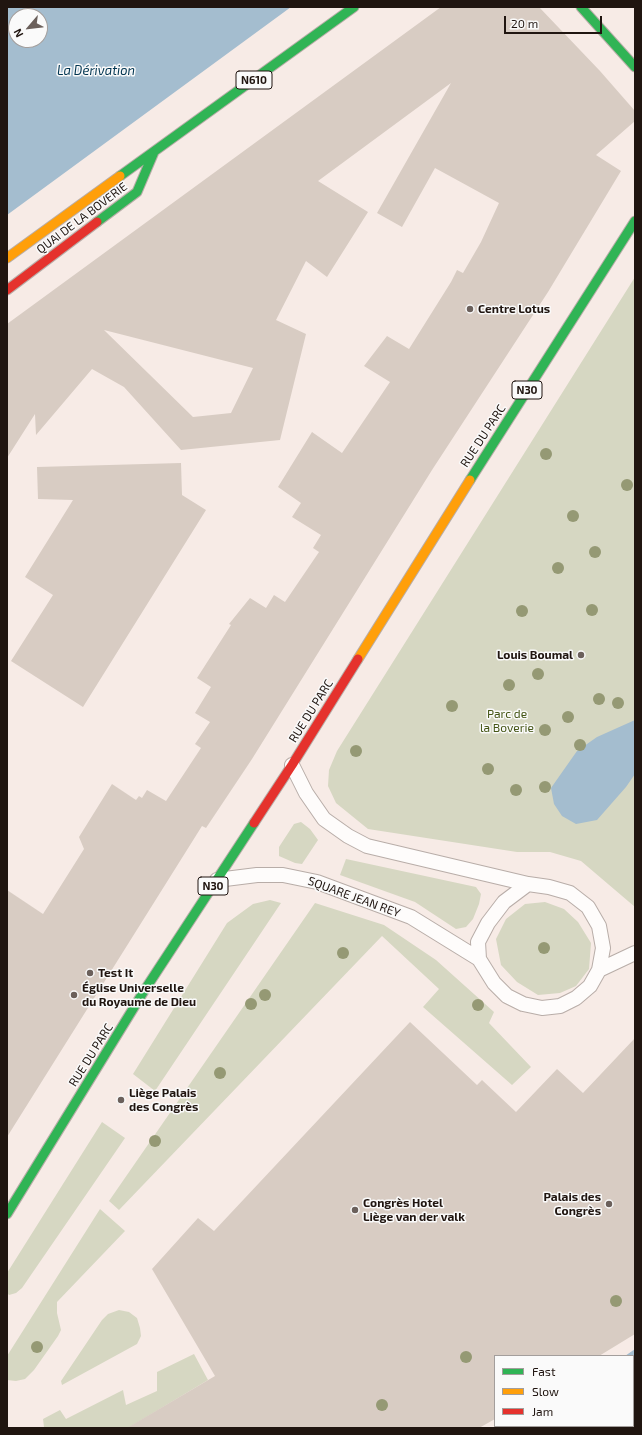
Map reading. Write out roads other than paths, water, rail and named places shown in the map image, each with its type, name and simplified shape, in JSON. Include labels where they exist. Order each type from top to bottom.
[{"type":"main road","name":"QUAI DE LA BOVERIE","points":[[7,258],[354,7]]},
{"type":"main road","points":[[581,7],[635,67]]},
{"type":"main road","name":"QUAI DE LA BOVERIE","points":[[7,290],[137,192],[154,152]]},
{"type":"main road","name":"RUE DU PARC","points":[[7,1214],[144,991],[292,765],[419,559],[635,220]]},
{"type":"lane","name":"SQUARE JEAN REY","points":[[217,880],[257,875],[283,875],[317,882],[411,918],[479,959],[494,982],[507,996],[523,1004],[542,1008],[560,1006],[576,998],[590,986],[599,970],[603,948],[599,926],[588,907],[570,893],[367,846],[348,836],[324,819],[306,793],[292,765]]},
{"type":"lane","points":[[479,959],[478,942],[488,923],[504,902],[528,884]]},
{"type":"lane","points":[[599,970],[635,953]]},
{"type":"water","name":"La Dérivation","points":[[7,7],[291,7],[7,215]]},
{"type":"water","points":[[635,720],[635,774],[626,787],[597,820],[576,824],[562,816],[554,804],[551,788],[577,751],[597,737]]},
{"type":"water","points":[[635,1349],[635,1428],[512,1428],[634,1427],[634,1355],[626,1355]]},
{"type":"place","name":"Centre Lotus","points":[[470,309]]},
{"type":"place","name":"Louis Boumal","points":[[581,655]]},
{"type":"place","name":"Test It","points":[[90,973]]},
{"type":"place","name":"Église Universelle du Royaume de Dieu","points":[[74,995]]},
{"type":"place","name":"Liège Palais des Congrès","points":[[121,1100]]},
{"type":"place","name":"Palais des Congrès","points":[[609,1204]]},
{"type":"place","name":"Congrès Hotel Liège van der valk","points":[[355,1210]]},
{"type":"park label","name":"Parc de la Boverie","points":[[507,721]]}]
